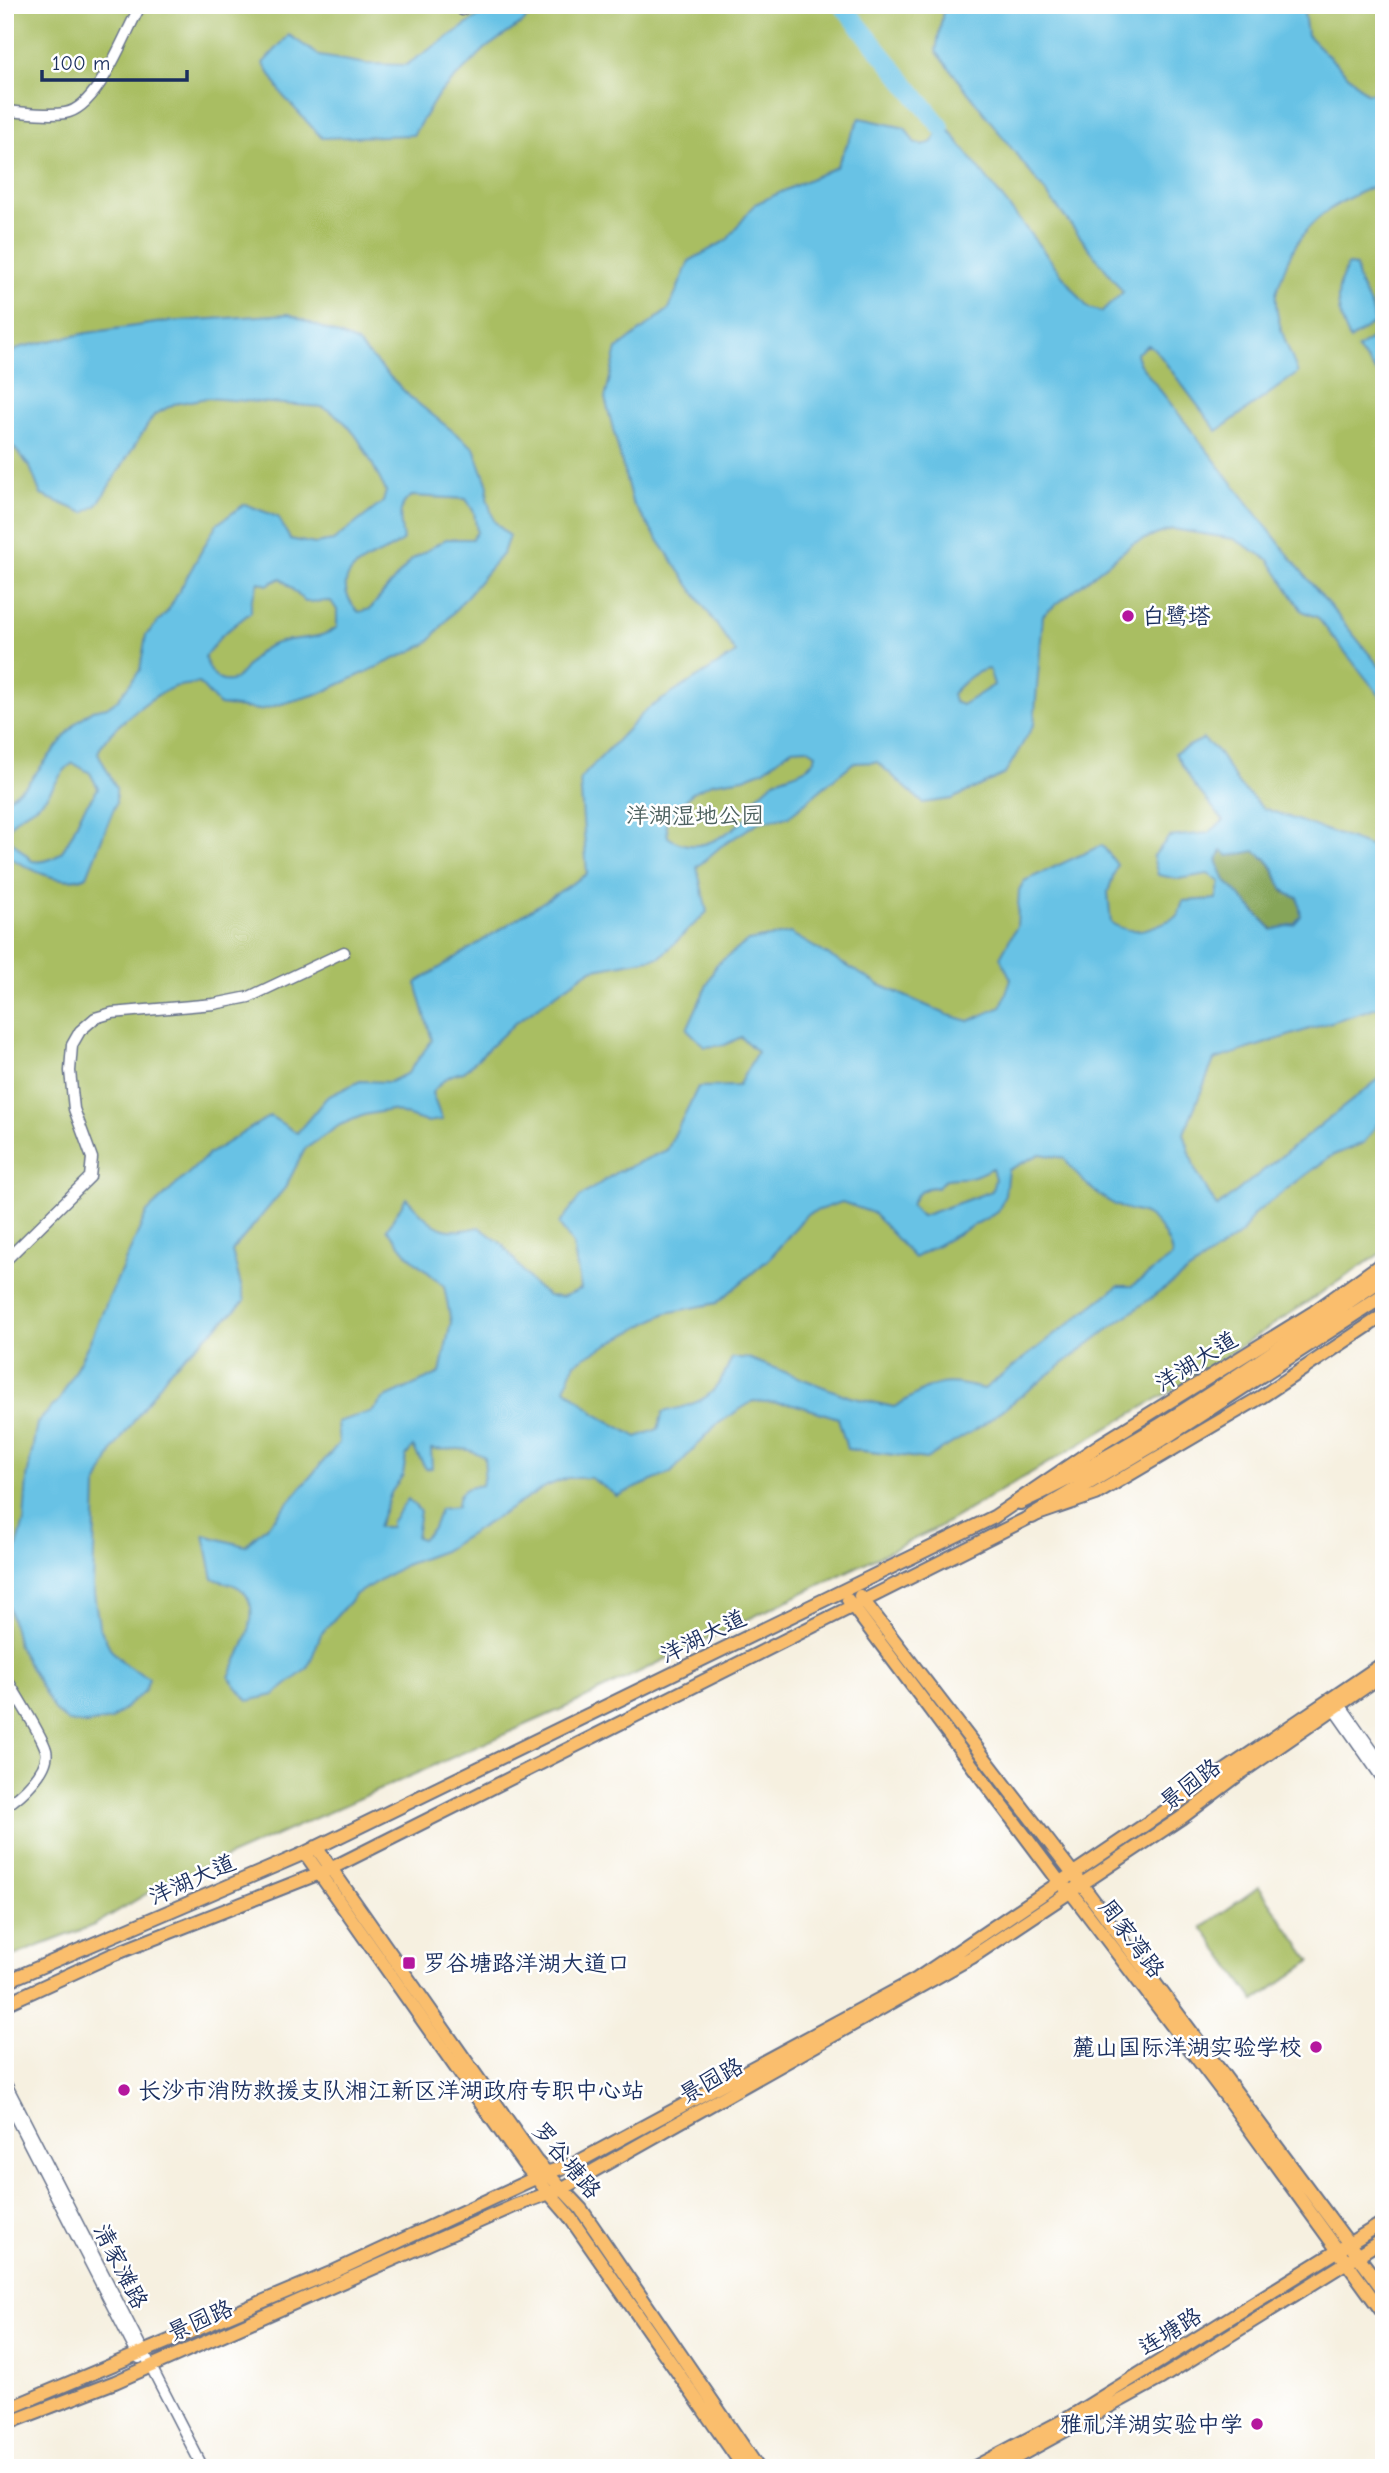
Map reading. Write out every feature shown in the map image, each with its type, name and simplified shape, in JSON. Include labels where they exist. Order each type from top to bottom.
[{"type":"highway","points":[[1032,1517],[1158,1434],[1384,1277]]},
{"type":"highway","points":[[1020,1502],[1158,1434],[1384,1295]]},
{"type":"main road","name":"洋湖大道","points":[[5,1982],[311,1850],[848,1589],[1020,1502],[1101,1444],[1314,1312],[1384,1262]]},
{"type":"main road","name":"洋湖大道","points":[[5,2004],[112,1955],[325,1871],[1032,1517],[1096,1494],[1261,1397],[1384,1315]]},
{"type":"main road","name":"周家湾路","points":[[848,1589],[1065,1888],[1228,2099],[1384,2315]]},
{"type":"main road","name":"周家湾路","points":[[858,1603],[1078,1880],[1384,2291]]},
{"type":"main road","name":"景园路","points":[[5,2410],[334,2272],[541,2176],[576,2163],[895,1992],[1078,1880],[1334,1703],[1384,1663]]},
{"type":"main road","name":"景园路","points":[[1334,1703],[1384,1674]]},
{"type":"main road","name":"罗谷塘路","points":[[311,1850],[541,2176],[547,2193],[569,2216],[744,2468]]},
{"type":"main road","name":"景园路","points":[[5,2424],[563,2188],[922,1987],[1065,1888]]},
{"type":"main road","name":"罗谷塘路","points":[[541,2176],[563,2188],[581,2209],[758,2468]]},
{"type":"main road","name":"连塘路","points":[[997,2468],[1161,2378],[1341,2259],[1348,2246],[1384,2222]]},
{"type":"main road","name":"连塘路","points":[[973,2468],[1070,2417],[1341,2259],[1358,2257],[1384,2239]]},
{"type":"street","points":[[5,111],[66,113],[81,107],[96,93],[141,5]]},
{"type":"street","points":[[5,1261],[90,1177],[92,1158],[85,1131],[74,1109],[70,1071],[72,1045],[80,1031],[95,1018],[112,1013],[214,1004],[248,997],[344,952]]},
{"type":"street","points":[[5,1676],[46,1750],[44,1765],[17,1799],[5,1806]]},
{"type":"street","points":[[1334,1703],[1384,1767]]},
{"type":"street","points":[[1334,1703],[1384,1781]]},
{"type":"street","name":"清家滩路","points":[[5,2082],[197,2468]]},
{"type":"street","name":"清家滩路","points":[[5,2097],[141,2354]]},
{"type":"street","name":"清家滩路","points":[[147,2366],[204,2468]]},
{"type":"green space","name":"洋湖湿地公园","points":[[5,5],[1384,5],[1384,1251],[1193,1378],[937,1528],[573,1704],[153,1890],[94,1925],[5,1959]]},
{"type":"green space","points":[[1222,851],[1255,851],[1269,862],[1284,892],[1298,897],[1302,916],[1294,924],[1273,930],[1223,879],[1217,859]]},
{"type":"green space","points":[[1259,1887],[1311,1961],[1255,2001],[1202,1927]]},
{"type":"water","points":[[486,5],[531,5],[525,21],[486,48],[438,95],[413,135],[322,138],[284,97],[263,63],[289,35],[320,56],[367,64],[406,65],[484,13]]},
{"type":"water","points":[[944,5],[1303,5],[1307,35],[1366,93],[1384,93],[1384,182],[1350,197],[1310,226],[1290,255],[1277,289],[1276,304],[1280,324],[1298,373],[1217,431],[1155,349],[1148,345],[1136,354],[1139,363],[1298,567],[1384,672],[1384,701],[1317,617],[1302,611],[1269,560],[1234,539],[1172,529],[1134,543],[1043,615],[1034,724],[1005,774],[952,799],[923,803],[877,762],[853,763],[789,816],[759,822],[720,847],[697,867],[707,912],[660,957],[590,970],[515,1023],[464,1072],[449,1076],[442,1082],[432,1093],[442,1120],[426,1122],[391,1110],[364,1115],[340,1125],[305,1149],[285,1188],[232,1251],[245,1301],[171,1369],[113,1450],[96,1487],[93,1587],[99,1626],[111,1650],[126,1665],[149,1678],[145,1691],[111,1720],[86,1724],[68,1722],[55,1711],[18,1646],[5,1592],[24,1521],[27,1478],[37,1423],[60,1399],[89,1343],[147,1212],[209,1154],[270,1116],[297,1133],[327,1097],[360,1081],[390,1082],[408,1073],[432,1040],[416,983],[587,874],[580,779],[646,710],[736,653],[632,502],[605,398],[617,349],[669,309],[689,261],[727,240],[755,204],[836,167],[860,118],[905,128],[914,142],[923,146],[932,142],[941,127],[946,126],[1088,308],[1102,312],[1123,292],[936,51]],"holes":[[[989,669],[994,685],[962,705],[954,702],[952,694],[960,686],[973,675]],[[807,748],[816,754],[809,766],[773,782],[755,798],[754,811],[724,835],[703,844],[691,845],[668,837],[666,822],[693,792],[712,783],[744,778],[764,770],[792,749]]]},
{"type":"water","points":[[1348,265],[1356,266],[1359,283],[1374,315],[1374,323],[1350,340],[1338,302],[1340,284]]},
{"type":"water","points":[[289,314],[356,342],[410,397],[474,448],[488,486],[487,498],[494,521],[509,536],[503,553],[427,644],[321,693],[260,710],[219,705],[199,683],[172,688],[141,707],[119,725],[98,753],[116,788],[116,803],[87,876],[67,880],[56,878],[34,871],[5,855],[5,801],[27,784],[75,724],[92,710],[107,707],[118,699],[129,685],[140,670],[146,635],[168,611],[216,525],[245,504],[278,517],[290,539],[315,544],[333,541],[383,502],[386,491],[353,431],[334,413],[322,407],[207,398],[174,404],[154,415],[97,505],[84,513],[41,495],[30,467],[5,437],[5,357],[21,347],[87,333],[163,322]],"holes":[[[412,496],[466,499],[474,512],[477,532],[472,539],[446,539],[411,560],[370,609],[359,612],[347,594],[349,574],[356,567],[403,540],[401,510],[403,504]],[[281,578],[305,602],[331,601],[337,610],[337,627],[321,635],[269,646],[258,653],[234,680],[218,679],[211,672],[205,657],[221,636],[251,612],[251,602],[259,582],[267,585]],[[73,763],[90,773],[98,788],[82,812],[64,849],[51,859],[32,861],[8,837],[9,830],[15,820],[46,797]]]},
{"type":"water","points":[[1378,334],[1384,334],[1384,369],[1377,373],[1357,349]]},
{"type":"water","points":[[1203,739],[1217,751],[1239,785],[1263,808],[1384,851],[1384,1005],[1214,1060],[1184,1133],[1195,1169],[1217,1207],[1384,1075],[1384,1115],[1364,1143],[1331,1156],[1254,1214],[1242,1233],[1111,1327],[983,1425],[926,1459],[847,1449],[838,1418],[793,1404],[753,1401],[716,1425],[671,1473],[617,1496],[591,1478],[567,1478],[547,1486],[443,1551],[405,1565],[356,1594],[321,1634],[308,1668],[274,1695],[248,1701],[229,1677],[248,1634],[252,1612],[250,1601],[238,1587],[213,1579],[204,1535],[245,1546],[276,1517],[339,1443],[337,1422],[373,1411],[383,1399],[440,1373],[451,1322],[444,1286],[409,1256],[387,1229],[406,1198],[430,1222],[445,1229],[465,1230],[479,1227],[502,1244],[533,1284],[548,1296],[562,1297],[581,1289],[573,1245],[559,1224],[580,1197],[617,1172],[667,1150],[698,1087],[738,1086],[757,1052],[741,1037],[725,1045],[705,1047],[687,1029],[716,965],[748,941],[790,933],[880,985],[948,1015],[969,1021],[1001,1007],[1011,979],[1000,957],[1017,926],[1019,890],[1024,881],[1102,845],[1117,865],[1108,892],[1111,923],[1128,930],[1144,929],[1178,916],[1183,901],[1216,899],[1220,882],[1208,874],[1178,879],[1158,875],[1153,857],[1169,837],[1208,833],[1224,821],[1194,785],[1175,753]],"holes":[[[1222,851],[1229,856],[1255,851],[1272,866],[1286,893],[1298,897],[1301,916],[1294,924],[1272,930],[1224,879],[1217,860]],[[1040,1154],[1064,1158],[1083,1180],[1105,1199],[1152,1219],[1167,1241],[1172,1257],[1132,1286],[1118,1286],[984,1389],[946,1383],[928,1388],[894,1407],[850,1397],[748,1358],[732,1358],[726,1372],[706,1397],[663,1412],[658,1429],[637,1437],[596,1414],[565,1388],[575,1363],[592,1353],[666,1313],[717,1303],[770,1258],[807,1214],[842,1202],[873,1213],[914,1258],[998,1212],[1005,1194],[1008,1170]],[[992,1168],[995,1179],[992,1191],[922,1216],[911,1206],[925,1189],[938,1188],[948,1179],[973,1176]],[[413,1447],[426,1469],[432,1468],[431,1449],[470,1450],[484,1457],[482,1485],[464,1490],[457,1501],[457,1507],[440,1509],[433,1528],[422,1539],[416,1537],[420,1511],[408,1499],[391,1522],[391,1527],[378,1527],[391,1493],[403,1475],[406,1456]]]},
{"type":"waterway","points":[[842,5],[941,127]]},
{"type":"place","name":"白鹭塔","points":[[1128,616]]},
{"type":"place","name":"罗谷塘路洋湖大道口","points":[[409,1963]]},
{"type":"place","name":"麓山国际洋湖实验学校","points":[[1316,2047]]},
{"type":"place","name":"长沙市消防救援支队湘江新区洋湖政府专职中心站","points":[[124,2090]]},
{"type":"place","name":"雅礼洋湖实验中学","points":[[1257,2424]]}]
